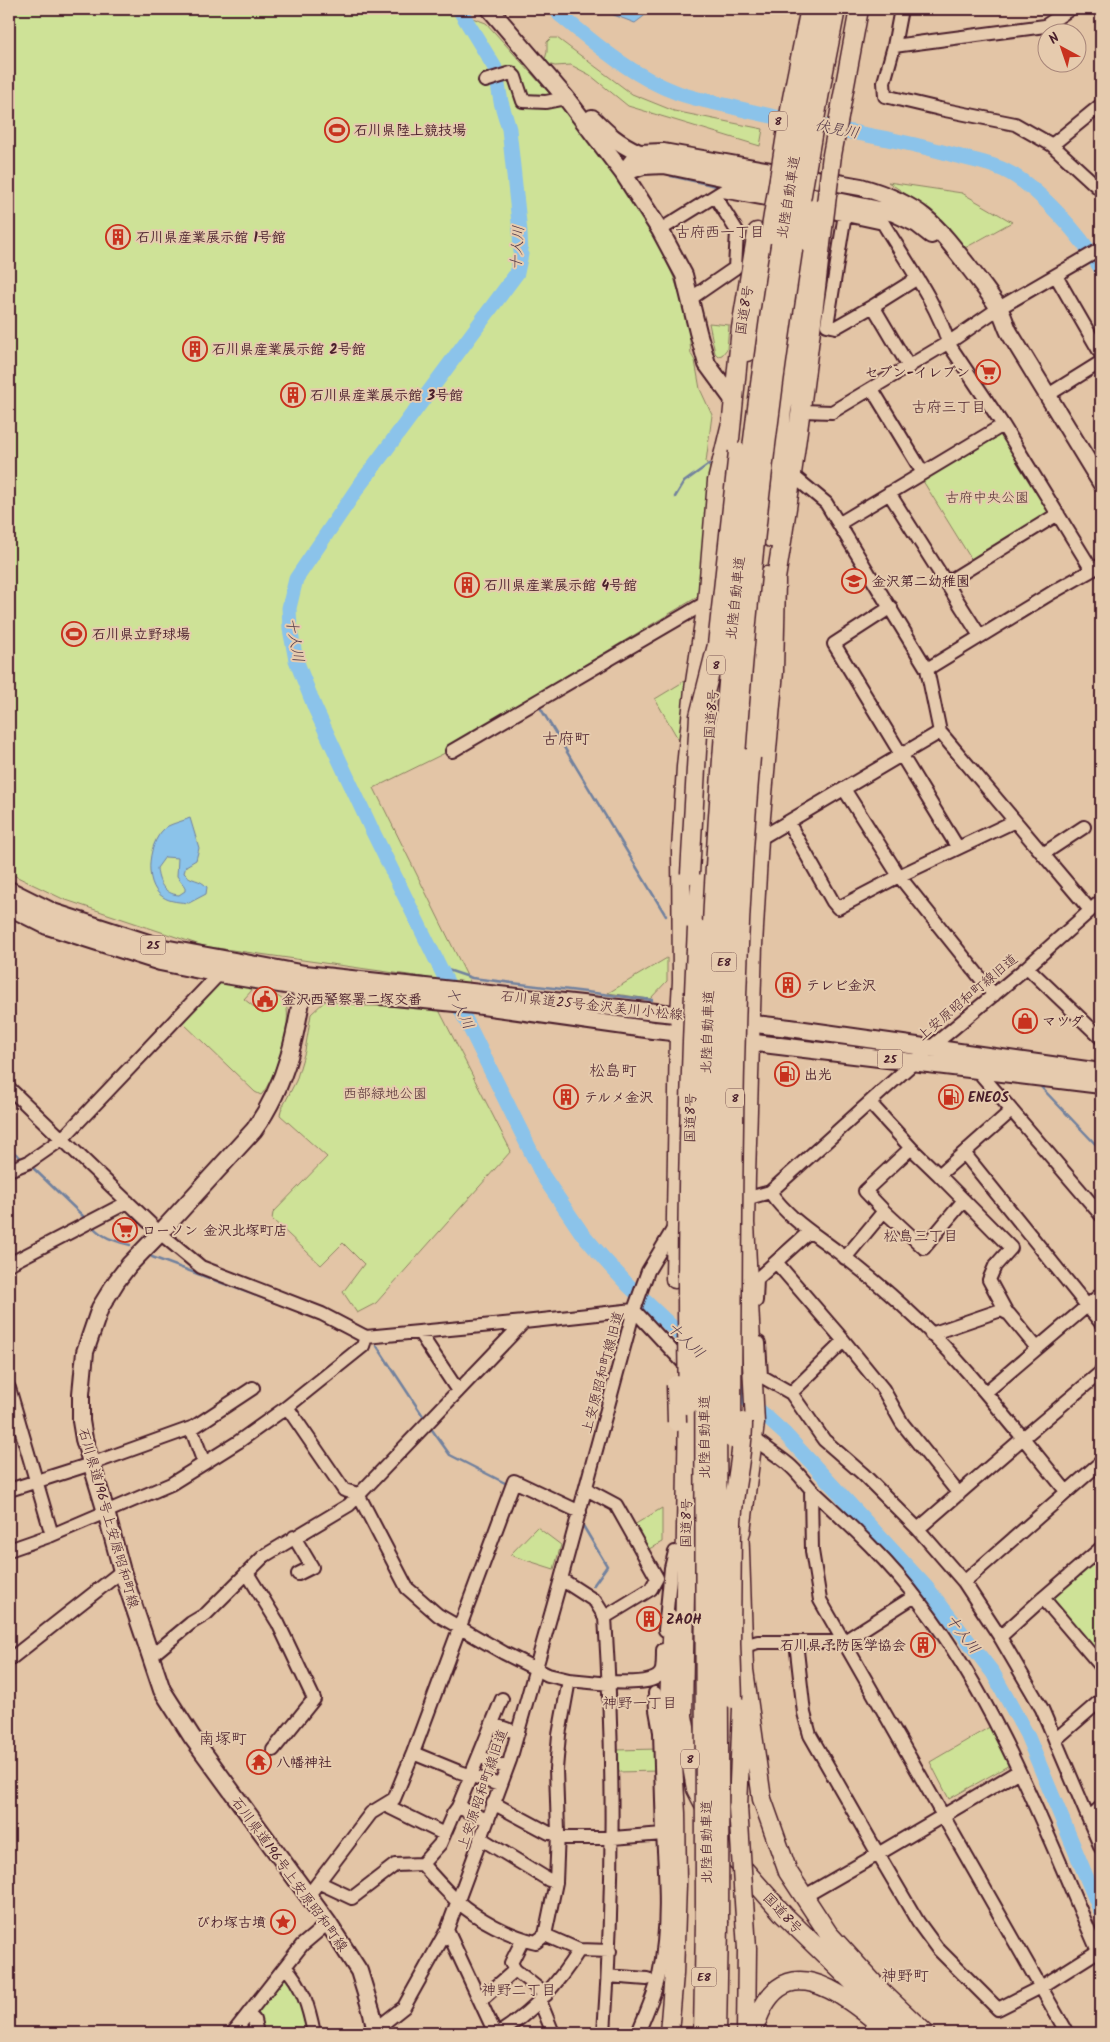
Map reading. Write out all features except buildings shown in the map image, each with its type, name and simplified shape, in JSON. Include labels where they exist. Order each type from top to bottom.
[{"type":"highway","name":"国道8号","points":[[798,9],[764,233],[741,328],[730,427],[727,546],[722,630],[712,693],[697,928],[691,1061],[686,1314],[688,1405],[683,1716],[696,1789],[728,1851],[784,1915],[905,2033]]},
{"type":"highway","points":[[682,949],[690,874],[699,716],[717,645],[764,233],[810,9]]},
{"type":"highway","name":"北陸自動車道","points":[[717,2033],[712,1922],[704,1169],[706,1052],[716,830],[730,647],[753,437],[773,291],[794,160],[822,9]]},
{"type":"highway","name":"北陸自動車道","points":[[703,2033],[712,1922],[718,1160],[724,964],[736,759],[745,645],[768,438],[809,154],[836,9]]},
{"type":"highway","points":[[757,690],[759,643],[782,410],[814,243],[828,109],[847,9]]},
{"type":"highway","name":"国道8号","points":[[859,9],[814,243],[802,410],[757,690],[746,810],[737,1005],[733,1187],[733,1476],[741,1532],[744,1670],[762,1799],[788,1872],[828,1934],[882,1992],[925,2033]]},
{"type":"highway","points":[[734,401],[753,332]]},
{"type":"highway","points":[[790,373],[790,395],[797,408],[802,410]]},
{"type":"highway","points":[[683,1716],[680,1700],[674,1608],[677,1527],[675,1226],[682,949],[681,850],[686,768],[694,688],[707,602],[717,481],[730,427]]},
{"type":"highway","name":"8","points":[[741,1532],[754,1430],[757,1381],[746,1223],[750,1024],[759,839],[774,672],[776,581]]},
{"type":"highway","points":[[746,1223],[742,1291],[743,1443],[732,1522],[734,1766],[748,1949],[746,2033]]},
{"type":"highway","points":[[669,2033],[674,1974],[677,1858],[662,1697],[674,1608]]},
{"type":"highway","points":[[738,1807],[744,1670]]},
{"type":"highway","points":[[753,2033],[763,2006],[770,1996],[788,1984],[806,1982],[823,1985],[837,1992],[891,2033]]},
{"type":"main road","points":[[490,9],[566,98],[623,173],[660,230],[684,275],[707,364],[734,401]]},
{"type":"main road","points":[[566,98],[587,113],[613,139],[639,153],[663,152],[861,187],[903,202],[930,221],[944,235],[1009,332],[1101,482]]},
{"type":"main road","points":[[623,173],[639,153]]},
{"type":"main road","points":[[623,173],[643,166],[664,165],[894,213],[917,224],[937,240],[995,311]]},
{"type":"main road","name":"25","points":[[9,890],[53,912],[164,948],[304,981]]},
{"type":"main road","name":"25","points":[[9,907],[47,926],[160,962],[219,974],[304,981]]},
{"type":"main road","name":"石川県道25号金沢美川小松線","points":[[304,981],[434,994],[679,1023],[750,1024],[790,1028],[1101,1072]]},
{"type":"main road","name":"石川県道196号上安原昭和町線","points":[[304,981],[295,1038],[284,1078],[266,1112],[254,1130],[160,1233],[128,1265],[100,1308],[85,1352],[81,1394],[81,1421],[91,1464],[122,1571],[162,1690],[171,1707],[328,1923],[359,1971],[376,2032]]},
{"type":"main road","name":"石川県道25号金沢美川小松線","points":[[679,1023],[750,1043],[1101,1085]]},
{"type":"street","points":[[901,9],[894,46],[884,82],[886,96],[1015,124],[1052,145],[1101,189]]},
{"type":"street","points":[[894,46],[1045,26],[1070,9]]},
{"type":"street","points":[[485,81],[511,73],[515,77],[523,101],[546,102],[566,98]]},
{"type":"street","points":[[1052,145],[1101,105]]},
{"type":"street","points":[[660,230],[723,191],[883,223],[930,302],[946,334],[948,343],[1003,425],[1058,514],[1097,567],[927,668]]},
{"type":"street","points":[[690,300],[735,268],[737,231],[715,196]]},
{"type":"street","points":[[845,214],[827,325],[836,327],[916,279]]},
{"type":"street","points":[[802,410],[832,412],[948,343],[995,311],[1101,249]]},
{"type":"street","points":[[1059,274],[1101,354]]},
{"type":"street","points":[[873,306],[908,367]]},
{"type":"street","points":[[1048,395],[1101,362]]},
{"type":"street","points":[[872,388],[923,473]]},
{"type":"street","points":[[840,523],[1003,425]]},
{"type":"street","points":[[791,474],[826,503],[927,668],[940,732],[1090,910]]},
{"type":"street","points":[[889,493],[980,636]]},
{"type":"street","points":[[946,583],[1058,514]]},
{"type":"street","points":[[452,751],[707,602]]},
{"type":"street","points":[[891,607],[834,644],[958,848]]},
{"type":"street","points":[[759,839],[940,732]]},
{"type":"street","points":[[844,788],[899,876],[994,995]]},
{"type":"street","points":[[788,822],[838,908],[899,876],[1015,821]]},
{"type":"street","points":[[1043,854],[1084,827]]},
{"type":"street","name":"上安原昭和町線旧道","points":[[376,2032],[404,2007],[447,1930],[458,1901],[518,1733],[643,1280],[675,1226],[746,1198],[770,1192],[930,1048],[1027,967],[1101,901]]},
{"type":"street","points":[[1027,967],[1101,1038]]},
{"type":"street","points":[[9,1170],[29,1162],[62,1139],[219,974]]},
{"type":"street","points":[[978,1071],[1101,1215]]},
{"type":"street","points":[[9,1088],[160,1233],[201,1267],[322,1314],[366,1337],[634,1310],[754,1430],[761,1446],[789,1464],[811,1489],[874,1548],[915,1596],[967,1671],[1019,1771],[1098,1951],[1041,1987],[998,2009],[937,1948],[918,1922],[810,1736],[804,1713],[796,1642]]},
{"type":"street","points":[[870,1103],[911,1148],[1011,1248],[995,1266],[989,1280],[1007,1314],[1037,1348]]},
{"type":"street","points":[[940,1175],[1012,1111]]},
{"type":"street","points":[[911,1148],[865,1191],[884,1211],[924,1248],[964,1200]]},
{"type":"street","points":[[964,1153],[1101,1323]]},
{"type":"street","points":[[770,1192],[781,1207],[809,1232],[845,1258],[932,1334],[986,1392],[1066,1491]]},
{"type":"street","points":[[9,1264],[128,1202]]},
{"type":"street","points":[[845,1258],[884,1211]]},
{"type":"street","points":[[809,1232],[757,1279],[757,1381],[791,1393],[824,1440],[863,1474],[918,1529],[964,1582],[1000,1637],[1042,1709],[1101,1848]]},
{"type":"street","points":[[776,1262],[883,1389],[902,1423],[959,1494]]},
{"type":"street","points":[[986,1392],[1101,1294]]},
{"type":"street","points":[[932,1334],[1001,1310],[1007,1314]]},
{"type":"street","points":[[150,1657],[211,1609],[264,1556],[349,1505],[524,1322]]},
{"type":"street","points":[[419,1332],[458,1391]]},
{"type":"street","points":[[9,1550],[52,1535],[171,1484],[288,1407],[363,1346],[366,1337]]},
{"type":"street","points":[[791,1393],[844,1341]]},
{"type":"street","points":[[918,1529],[1101,1372]]},
{"type":"street","points":[[9,1388],[52,1535]]},
{"type":"street","points":[[9,1490],[91,1464],[191,1428],[253,1388]]},
{"type":"street","points":[[288,1407],[344,1490],[358,1494],[407,1588],[438,1615],[535,1669],[569,1680],[610,1684],[651,1684],[661,1689],[662,1697],[656,1710],[660,1732],[667,1894],[659,1977],[638,2033]]},
{"type":"street","points":[[191,1428],[204,1463]]},
{"type":"street","points":[[964,1582],[1101,1462]]},
{"type":"street","points":[[308,1896],[320,1883],[371,1813],[394,1799],[413,1753],[512,1486],[580,1512]]},
{"type":"street","points":[[586,1489],[616,1505],[657,1578],[651,1589],[605,1617]]},
{"type":"street","points":[[811,1489],[812,1551],[820,1600],[1067,2033]]},
{"type":"street","points":[[294,1537],[312,1567],[298,1574]]},
{"type":"street","points":[[1000,1637],[1101,1548]]},
{"type":"street","points":[[610,1684],[645,1682],[656,1678],[662,1672],[668,1596],[675,1552]]},
{"type":"street","points":[[9,1660],[122,1571]]},
{"type":"street","points":[[247,1573],[278,1623],[314,1699],[273,1750]]},
{"type":"street","points":[[561,1580],[595,1601],[605,1617],[610,1684],[613,1838],[610,1951],[604,2033]]},
{"type":"street","points":[[744,1646],[758,1642],[843,1642],[915,1596]]},
{"type":"street","points":[[1044,1598],[1101,1666]]},
{"type":"street","points":[[422,1864],[458,1901],[477,1916],[523,1939],[536,1942],[545,1935],[556,1882],[558,1835],[556,1769],[559,1734],[569,1680]]},
{"type":"street","points":[[320,1883],[352,1898],[395,1865],[422,1864],[440,1844],[458,1807],[502,1699]]},
{"type":"street","points":[[1055,1740],[1101,1700]]},
{"type":"street","points":[[492,1724],[518,1733]]},
{"type":"street","points":[[413,1753],[457,1772],[500,1785]]},
{"type":"street","points":[[479,1756],[507,1768]]},
{"type":"street","points":[[806,1901],[812,1892],[1019,1771]]},
{"type":"street","points":[[493,1803],[549,1833],[558,1835],[613,1838],[663,1834]]},
{"type":"street","points":[[385,1805],[444,1834]]},
{"type":"street","points":[[458,1807],[487,1820]]},
{"type":"street","points":[[1089,1818],[1101,1807]]},
{"type":"street","points":[[480,1838],[549,1880],[556,1882]]},
{"type":"street","points":[[233,2033],[302,1945],[328,1923]]},
{"type":"street","points":[[447,1930],[497,2033],[514,2024],[543,1998],[579,1950]]},
{"type":"street","points":[[545,1935],[579,1950],[610,1951]]},
{"type":"street","points":[[523,1939],[511,1963],[515,1970],[543,1998],[553,2033]]},
{"type":"street","points":[[285,1967],[298,1984],[309,2007],[314,2033]]},
{"type":"street","points":[[480,2001],[515,1970]]},
{"type":"street","points":[[608,1976],[647,1979]]},
{"type":"street","points":[[248,2014],[254,2020],[257,2033]]},
{"type":"green space","points":[[9,9],[452,9],[486,23],[568,114],[600,152],[633,201],[663,254],[683,305],[689,331],[691,354],[695,361],[700,389],[712,415],[706,462],[711,470],[699,596],[468,735],[451,750],[374,788],[472,986],[416,976],[203,946],[63,899],[9,873]]},
{"type":"green space","points":[[551,38],[557,38],[632,94],[674,111],[763,129],[760,146],[628,106],[590,75],[571,65],[555,66],[544,63],[547,42]]},
{"type":"green space","points":[[888,182],[962,193],[1012,222],[965,248],[934,213]]},
{"type":"green space","points":[[709,323],[729,325],[727,349],[722,355],[718,356],[715,353]]},
{"type":"green space","name":"古府中央公園","points":[[1002,434],[1051,512],[973,562],[923,481]]},
{"type":"green space","points":[[688,679],[681,744],[655,699]]},
{"type":"green space","points":[[667,958],[667,981],[650,999],[608,993]]},
{"type":"green space","points":[[221,980],[253,989],[244,999],[263,1014],[275,995],[286,1004],[287,1018],[284,1041],[271,1078],[261,1095],[255,1092],[182,1022]]},
{"type":"green space","name":"西部緑地公園","points":[[325,1001],[367,1006],[438,1008],[511,1151],[376,1303],[357,1313],[343,1292],[364,1264],[343,1243],[321,1265],[272,1219],[273,1213],[327,1157],[280,1115],[296,1081],[305,1051],[311,1014]]},
{"type":"green space","points":[[662,1508],[662,1542],[649,1549],[634,1525]]},
{"type":"green space","points":[[537,1527],[561,1545],[554,1569],[510,1555]]},
{"type":"green space","points":[[1101,1554],[1101,1648],[1097,1652],[1049,1597]]},
{"type":"green space","points":[[993,1725],[1013,1763],[949,1799],[930,1762]]},
{"type":"green space","points":[[658,1749],[657,1771],[618,1772],[617,1750]]},
{"type":"green space","points":[[287,1976],[303,2005],[310,2033],[262,2033],[255,2013],[282,1977]]},
{"type":"water","points":[[598,9],[658,9],[648,13],[635,23]]},
{"type":"water","points":[[190,818],[199,848],[196,860],[186,866],[184,873],[207,887],[206,894],[189,903],[166,899],[156,891],[150,872],[150,861],[152,850],[161,832],[168,826]],"holes":[[[165,857],[178,858],[177,876],[185,887],[185,891],[179,895],[166,890],[160,882],[157,868]]]},
{"type":"waterway","name":"十人川","points":[[459,9],[495,68],[501,102],[509,129],[520,232],[521,254],[517,273],[359,486],[296,579],[289,608],[290,629],[296,660],[315,708],[371,828],[543,1176],[581,1232],[604,1259],[627,1284],[693,1347]]},
{"type":"waterway","name":"伏見川","points":[[557,9],[559,14],[615,59],[645,78],[678,93],[757,113],[929,148],[1004,170],[1045,200],[1083,242],[1101,269]]},
{"type":"waterway","points":[[671,176],[721,187]]},
{"type":"waterway","points":[[675,497],[684,482],[709,464]]},
{"type":"waterway","points":[[541,709],[666,916]]},
{"type":"waterway","points":[[439,967],[472,978],[652,1000]]},
{"type":"waterway","points":[[783,1036],[873,1049]]},
{"type":"waterway","points":[[1041,1087],[1101,1150]]},
{"type":"waterway","points":[[9,1149],[24,1160]]},
{"type":"waterway","points":[[30,1165],[85,1218]]},
{"type":"waterway","points":[[93,1227],[105,1236],[130,1245]]},
{"type":"waterway","points":[[152,1257],[276,1303]]},
{"type":"waterway","points":[[377,1346],[425,1419]]},
{"type":"waterway","name":"十人川","points":[[727,1381],[785,1434],[928,1589],[993,1673],[1027,1735],[1101,1912]]},
{"type":"waterway","points":[[430,1427],[450,1455],[509,1485]]},
{"type":"waterway","points":[[536,1498],[571,1515]]},
{"type":"waterway","points":[[582,1524],[607,1566],[593,1586]]},
{"type":"place","name":"石川県陸上競技場","points":[[337,130]]},
{"type":"place","name":"石川県産業展示館 1号館","points":[[118,237]]},
{"type":"place","name":"石川県産業展示館 2号館","points":[[195,349]]},
{"type":"place","name":"セブン-イレブン","points":[[988,372]]},
{"type":"place","name":"石川県産業展示館 3号館","points":[[293,395]]},
{"type":"place","name":"金沢第二幼稚園","points":[[854,581]]},
{"type":"place","name":"石川県産業展示館 4号館","points":[[467,585]]},
{"type":"place","name":"石川県立野球場","points":[[74,634]]},
{"type":"place","name":"テレビ金沢","points":[[788,985]]},
{"type":"place","name":"金沢西警察署二塚交番","points":[[265,999]]},
{"type":"place","name":"マツダ","points":[[1025,1021]]},
{"type":"place","name":"出光","points":[[787,1074]]},
{"type":"place","name":"テルメ金沢","points":[[566,1097]]},
{"type":"place","name":"ENEOS","points":[[951,1097]]},
{"type":"place","name":"ローソン 金沢北塚町店","points":[[125,1230]]},
{"type":"place","name":"ZAOH","points":[[649,1619]]},
{"type":"place","name":"石川県予防医学協会","points":[[923,1645]]},
{"type":"place","name":"八幡神社","points":[[259,1762]]},
{"type":"place","name":"びわ塚古墳","points":[[283,1922]]},
{"type":"district","name":"古府西一丁目","points":[[720,232]]},
{"type":"district","name":"古府三丁目","points":[[949,407]]},
{"type":"district","name":"古府町","points":[[566,738]]},
{"type":"district","name":"松島町","points":[[613,1070]]},
{"type":"district","name":"松島三丁目","points":[[921,1236]]},
{"type":"district","name":"神野一丁目","points":[[640,1703]]},
{"type":"district","name":"南塚町","points":[[223,1738]]},
{"type":"district","name":"神野町","points":[[905,1975]]},
{"type":"district","name":"神野二丁目","points":[[519,1990]]}]
